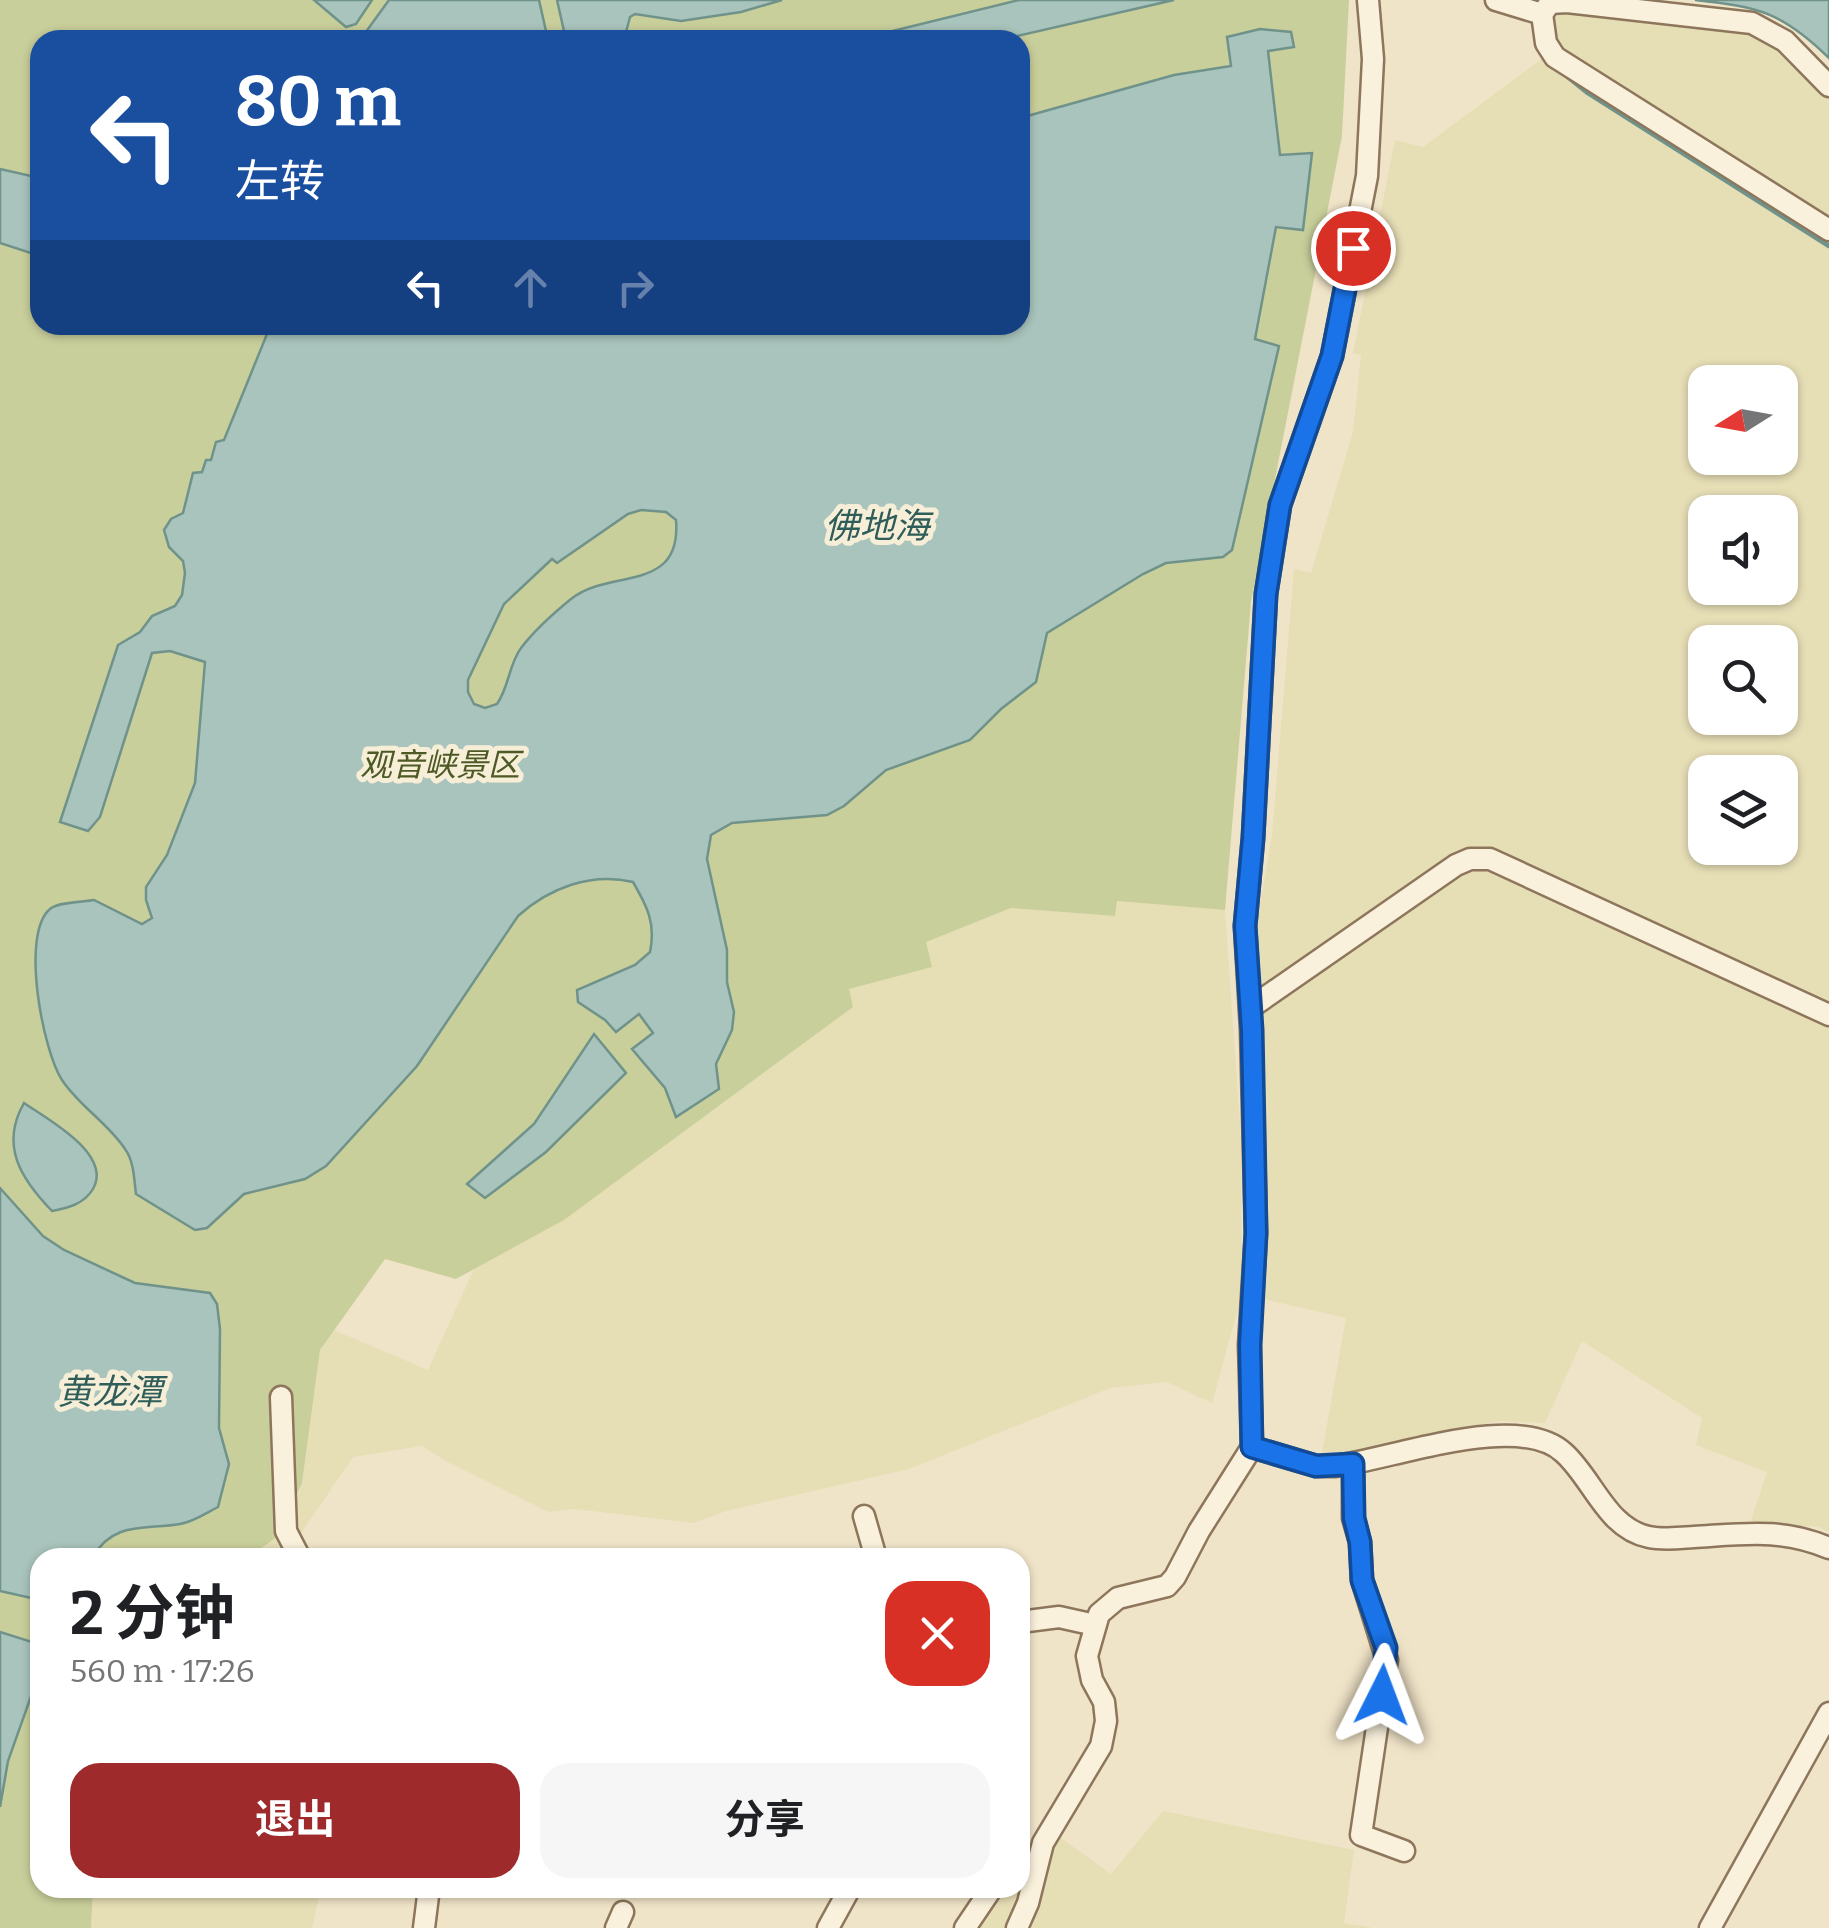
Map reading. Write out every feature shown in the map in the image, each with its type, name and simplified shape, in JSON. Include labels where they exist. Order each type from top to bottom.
[{"type":"street","points":[[1030,1896],[1037,1860],[1105,1733],[1104,1702],[1092,1680],[1087,1656],[1102,1609],[1118,1598],[1167,1586],[1176,1577],[1199,1531],[1252,1447],[1250,1345],[1256,1233],[1245,926],[1266,594],[1280,505],[1332,356],[1368,176],[1373,59],[1368,0]]},
{"type":"street","points":[[1496,0],[1542,14]]},
{"type":"street","points":[[1829,86],[1785,40],[1752,23],[1566,2],[1550,4],[1542,14],[1546,43],[1555,58],[1829,230]]},
{"type":"street","points":[[1250,1008],[1456,865],[1477,858],[1490,859],[1829,1015]]},
{"type":"street","points":[[281,1397],[286,1531],[295,1548]]},
{"type":"street","points":[[1252,1447],[1316,1466],[1353,1464],[1452,1442],[1524,1437],[1565,1453],[1616,1520],[1637,1534],[1668,1539],[1784,1533],[1829,1548]]},
{"type":"street","points":[[1353,1464],[1354,1518],[1362,1580],[1387,1660],[1361,1835],[1404,1851]]},
{"type":"street","points":[[864,1516],[873,1548]]},
{"type":"street","points":[[1030,1621],[1059,1618],[1095,1625]]},
{"type":"street","points":[[1710,1928],[1829,1713]]},
{"type":"street","points":[[1030,1846],[1050,1832]]},
{"type":"street","points":[[424,1928],[428,1898]]},
{"type":"street","points":[[828,1928],[844,1898]]},
{"type":"street","points":[[965,1928],[985,1898]]},
{"type":"street","points":[[1017,1928],[1029,1898]]},
{"type":"shaded area","points":[[1555,11],[1750,30],[1780,46],[1829,96],[1829,1532],[1818,1527],[1750,1523],[1767,1472],[1696,1445],[1702,1418],[1582,1341],[1545,1423],[1500,1421],[1393,1441],[1347,1459],[1321,1458],[1346,1318],[1264,1299],[1256,928],[1272,835],[1294,569],[1311,573],[1353,432],[1361,355],[1353,353],[1395,140],[1423,147],[1555,49]]},
{"type":"shaded area","points":[[1116,901],[1225,910],[1241,1139],[1242,1294],[1212,1403],[1167,1382],[1110,1388],[909,1469],[726,1511],[694,1523],[575,1509],[549,1512],[422,1446],[353,1457],[291,1548],[262,1548],[274,1539],[294,1507],[302,1483],[320,1350],[334,1330],[428,1370],[474,1269],[564,1220],[853,1007],[848,989],[931,967],[925,942],[1011,908],[1114,916]]},
{"type":"shaded area","points":[[1163,1811],[1354,1850],[1344,1923],[1373,1928],[969,1928],[991,1898],[1030,1898],[1030,1856],[1061,1838],[1111,1874]]},
{"type":"shaded area","points":[[92,1898],[318,1898],[312,1928],[91,1928]]},
{"type":"green space","name":"观音峡景区","points":[[0,0],[1349,0],[1342,136],[1251,602],[1225,910],[1117,901],[1115,916],[1011,908],[926,942],[932,967],[849,989],[853,1007],[564,1220],[456,1279],[385,1259],[320,1350],[302,1483],[281,1529],[262,1548],[30,1548],[30,1898],[92,1898],[91,1928],[0,1928]]},
{"type":"water","points":[[314,0],[372,0],[356,24],[346,27]]},
{"type":"water","points":[[389,0],[539,0],[546,30],[367,30]]},
{"type":"water","points":[[557,0],[782,0],[741,12],[681,21],[635,14],[630,17],[627,30],[564,30]]},
{"type":"water","points":[[1019,0],[1174,0],[1030,33],[1030,30],[897,30]]},
{"type":"water","points":[[1695,0],[1829,0],[1829,58],[1797,31],[1768,14]]},
{"type":"water","name":"佛地海","points":[[1260,29],[1291,32],[1294,47],[1268,51],[1280,155],[1312,153],[1303,230],[1276,227],[1255,339],[1279,346],[1232,550],[1223,557],[1166,563],[1047,633],[1036,682],[970,740],[886,770],[844,806],[827,815],[732,823],[711,835],[707,859],[727,950],[727,982],[734,1012],[732,1030],[716,1064],[719,1089],[676,1117],[665,1088],[632,1049],[653,1033],[639,1014],[616,1032],[578,1002],[577,990],[635,965],[650,952],[652,942],[649,915],[633,882],[586,881],[543,897],[518,916],[417,1066],[326,1166],[305,1179],[244,1194],[207,1228],[195,1230],[136,1194],[132,1165],[125,1149],[69,1089],[55,1065],[38,993],[37,942],[41,922],[50,909],[64,904],[94,900],[142,924],[152,918],[146,887],[167,855],[195,783],[205,662],[170,651],[152,653],[100,817],[88,831],[60,822],[118,645],[140,632],[152,616],[175,606],[182,595],[183,561],[169,547],[164,530],[171,519],[183,513],[193,473],[202,472],[206,460],[211,460],[216,442],[224,440],[267,335],[1030,335],[1030,115],[1174,75],[1231,66],[1227,37]],"holes":[[[641,510],[666,512],[676,520],[675,543],[667,559],[640,576],[604,584],[571,599],[521,648],[497,704],[485,708],[474,704],[468,680],[504,604],[552,559],[557,563],[628,514]]]},
{"type":"water","points":[[0,169],[30,176],[30,253],[0,243]]},
{"type":"water","points":[[594,1034],[626,1073],[546,1152],[485,1198],[467,1184],[534,1124]]},
{"type":"water","points":[[24,1103],[75,1139],[94,1163],[97,1176],[93,1189],[80,1202],[52,1211],[23,1173],[14,1147],[14,1133]]},
{"type":"water","name":"黄龙潭","points":[[0,1188],[43,1236],[64,1250],[135,1283],[210,1293],[217,1304],[220,1329],[219,1428],[229,1464],[218,1507],[185,1523],[120,1532],[99,1548],[30,1548],[30,1598],[0,1591]]},
{"type":"water","points":[[0,1632],[30,1641],[30,1699],[8,1761],[0,1807]]},
{"type":"waterway","points":[[1562,72],[1588,93],[1829,246]]},
{"type":"route","points":[[1353,248],[1332,356],[1280,505],[1266,594],[1245,926],[1252,1030],[1256,1233],[1250,1345],[1252,1447],[1316,1466],[1353,1464],[1354,1518],[1362,1580],[1386,1648],[1382,1695]]}]
